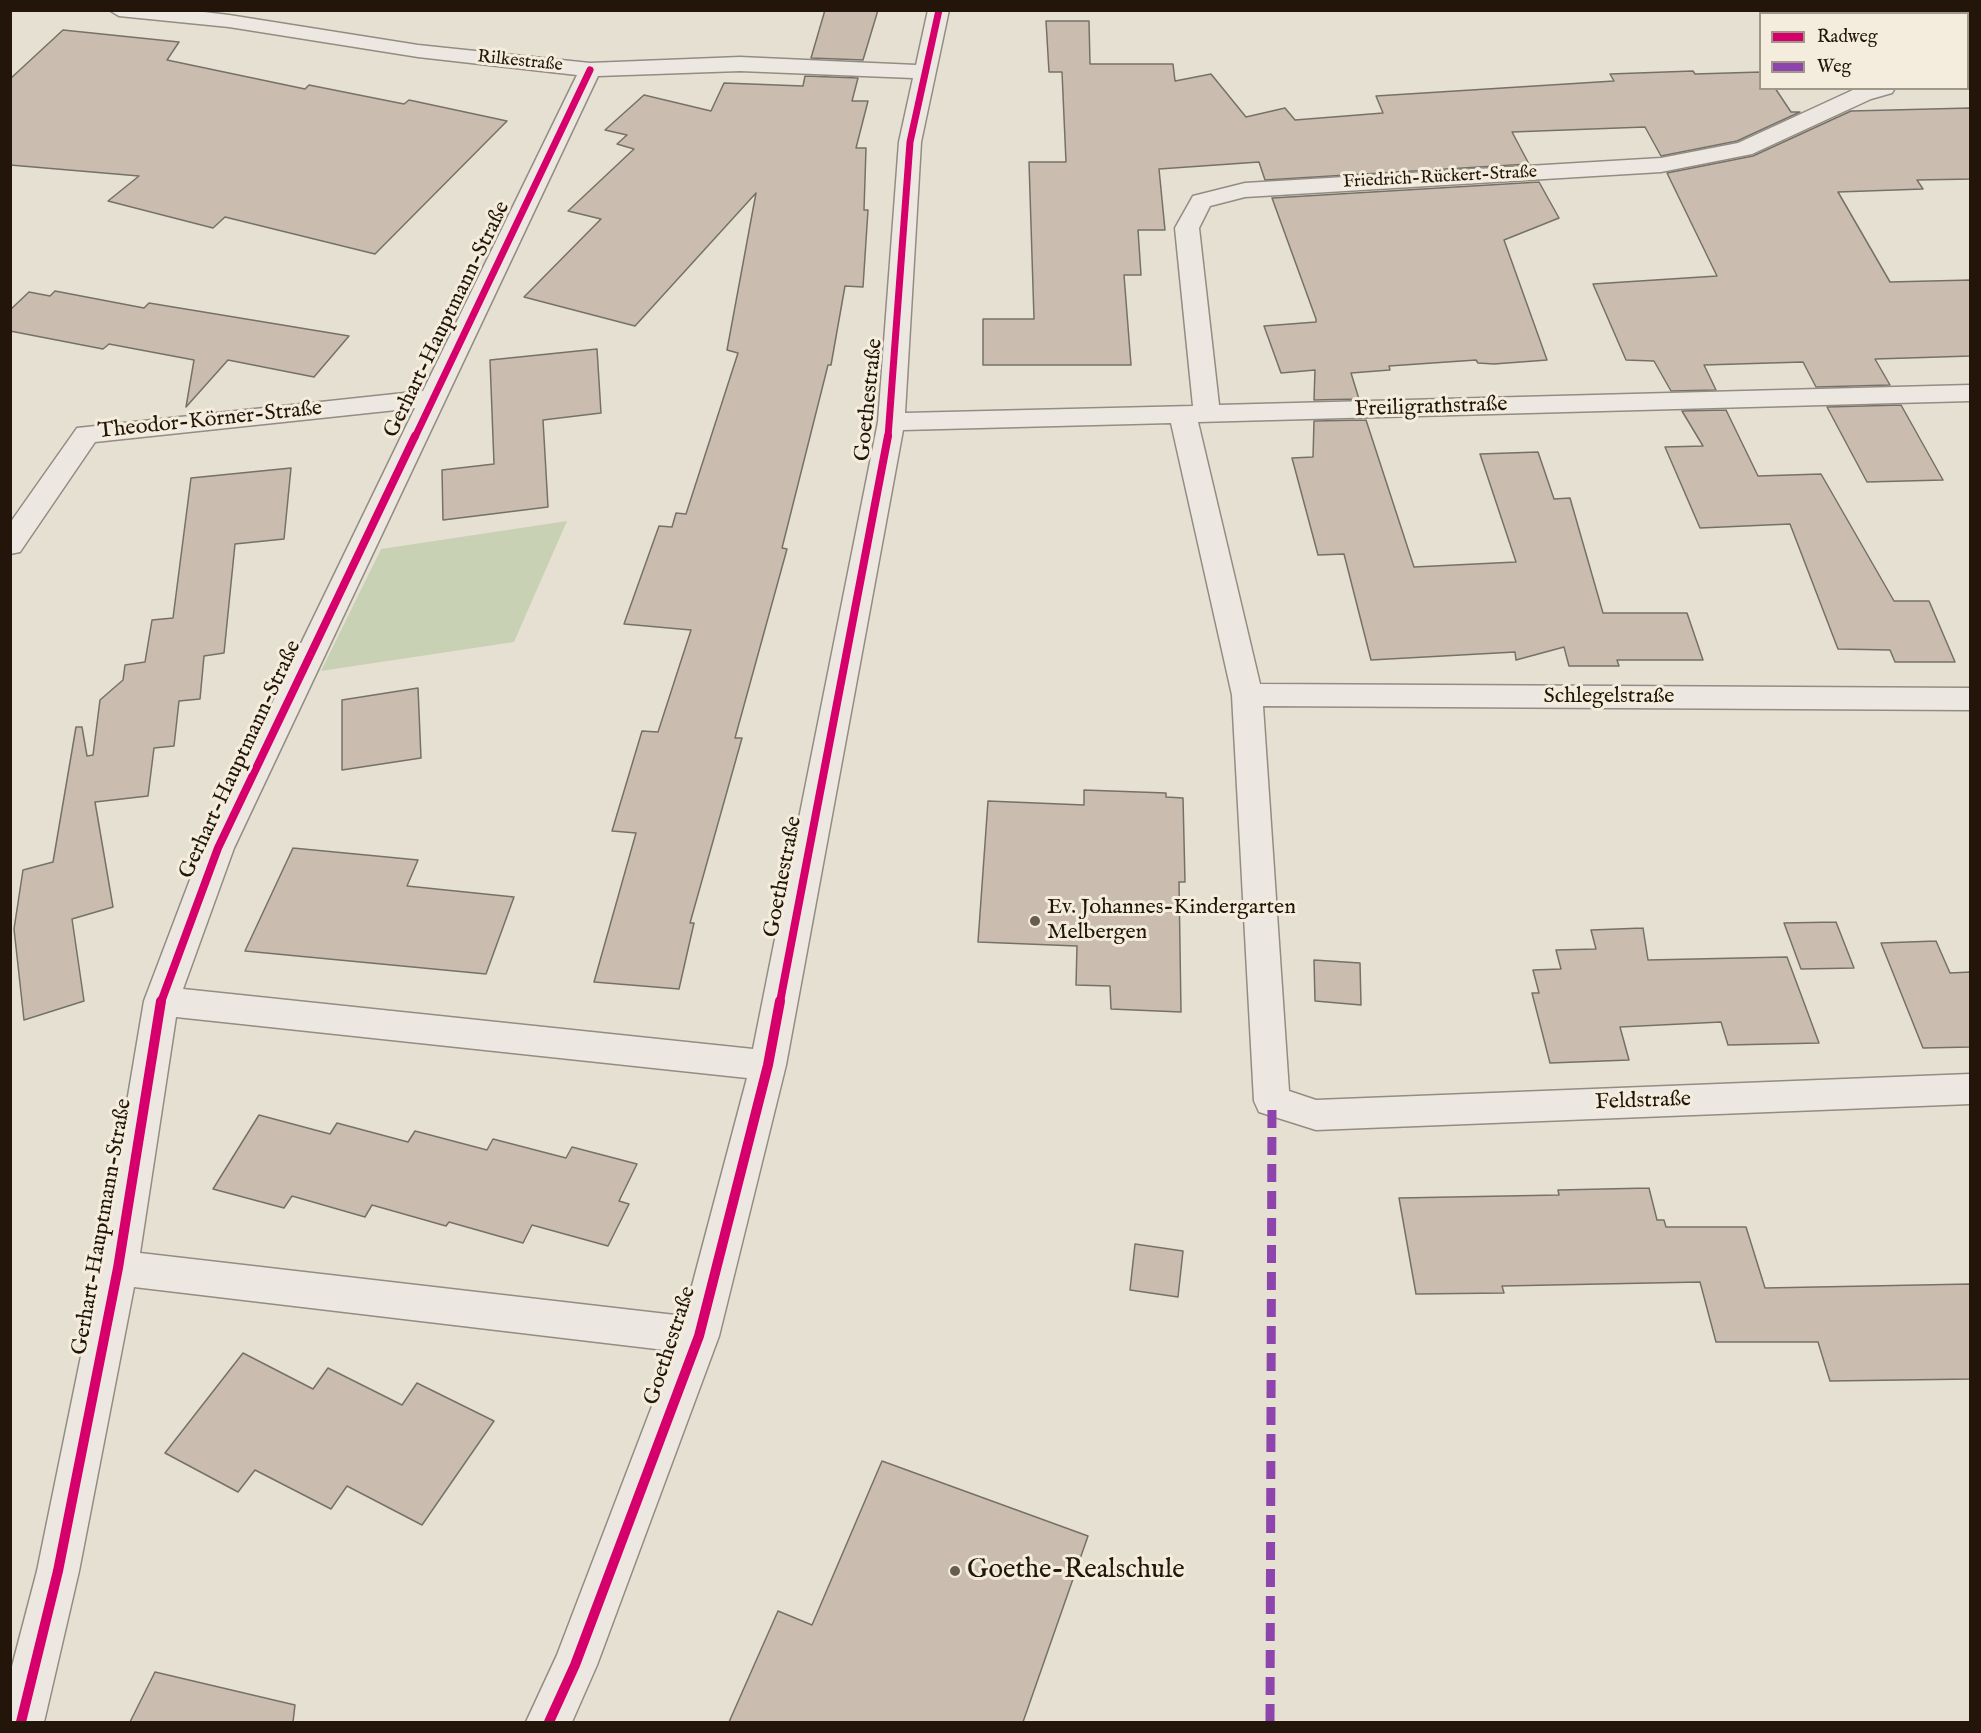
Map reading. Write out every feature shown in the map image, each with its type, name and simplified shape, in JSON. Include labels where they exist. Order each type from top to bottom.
[{"type":"street","name":"Rilkestraße","points":[[119,10],[229,21],[418,51],[590,70],[740,64],[924,72]]},
{"type":"street","name":"Goethestraße","points":[[549,1722],[575,1665],[699,1336],[768,1065],[891,422],[910,142],[939,10]]},
{"type":"street","name":"Gerhart-Hauptmann-Straße","points":[[21,1722],[58,1571],[118,1268],[161,1001],[218,848],[590,70]]},
{"type":"street","name":"Friedrich-Rückert-Straße","points":[[1316,1115],[1272,1101],[1246,695],[1195,415],[1187,228],[1201,201],[1245,190],[1662,165],[1744,148],[1863,94],[1877,90]]},
{"type":"street","name":"Freiligrathstraße","points":[[891,422],[1971,393]]},
{"type":"street","name":"Theodor-Körner-Straße","points":[[10,545],[87,434],[432,398]]},
{"type":"street","name":"Schlegelstraße","points":[[1246,695],[1971,699]]},
{"type":"street","points":[[161,1001],[768,1065]]},
{"type":"street","name":"Feldstraße","points":[[1316,1115],[1971,1089]]},
{"type":"street","name":"Gerhart-Hauptmann-Straße","points":[[118,1268],[699,1336]]},
{"type":"green space","points":[[567,521],[514,642],[321,671],[381,549]]},
{"type":"building","points":[[825,10],[878,10],[863,60],[811,58]]},
{"type":"building","points":[[1046,21],[1089,21],[1090,64],[1173,64],[1175,81],[1211,74],[1246,117],[1285,108],[1295,120],[1383,113],[1376,96],[1614,81],[1610,74],[1693,71],[1695,74],[1759,72],[1759,90],[1776,90],[1791,112],[1800,112],[1737,141],[1661,156],[1645,127],[1512,132],[1529,164],[1265,180],[1259,162],[1159,169],[1165,230],[1138,230],[1141,275],[1124,275],[1131,365],[983,365],[983,319],[1034,319],[1029,162],[1066,162],[1062,72],[1049,72]]},
{"type":"building","points":[[63,30],[179,42],[167,60],[305,89],[309,85],[404,104],[409,100],[507,121],[375,254],[225,217],[213,228],[108,201],[139,176],[10,165],[10,79]]},
{"type":"building","points":[[805,76],[858,78],[852,101],[868,101],[856,148],[866,148],[864,210],[868,210],[863,287],[845,286],[831,365],[828,365],[782,548],[787,549],[735,738],[742,738],[690,923],[694,923],[679,989],[594,982],[636,833],[612,831],[642,731],[658,732],[691,630],[624,624],[659,526],[672,527],[676,513],[686,514],[738,353],[727,350],[756,193],[635,326],[524,297],[601,219],[568,211],[634,149],[617,144],[627,135],[605,130],[644,95],[711,111],[724,83],[803,86]]},
{"type":"building","points":[[1971,108],[1971,179],[1917,180],[1923,189],[1838,192],[1890,282],[1971,280],[1971,356],[1875,359],[1890,385],[1816,387],[1803,362],[1704,365],[1716,390],[1671,391],[1654,361],[1626,360],[1593,284],[1717,276],[1667,173],[1753,156],[1851,111]]},
{"type":"building","points":[[1539,182],[1559,218],[1504,240],[1547,360],[1494,364],[1478,363],[1476,360],[1389,366],[1390,370],[1351,373],[1359,399],[1314,400],[1315,370],[1281,373],[1264,326],[1316,322],[1316,319],[1272,198]]},
{"type":"building","points":[[55,291],[144,308],[149,303],[349,336],[314,377],[228,360],[186,407],[194,360],[109,344],[103,349],[10,331],[10,310],[29,292],[50,296]]},
{"type":"building","points":[[597,349],[601,413],[543,420],[548,507],[443,520],[442,470],[494,464],[490,360]]},
{"type":"building","points":[[1901,405],[1943,480],[1867,482],[1827,407]]},
{"type":"building","points":[[1726,410],[1758,476],[1821,474],[1894,601],[1929,601],[1955,662],[1895,662],[1890,650],[1838,649],[1790,524],[1700,528],[1665,447],[1703,446],[1682,411]]},
{"type":"building","points":[[1366,420],[1414,567],[1516,562],[1480,454],[1538,452],[1554,499],[1570,498],[1603,613],[1687,613],[1703,660],[1617,660],[1619,666],[1569,666],[1564,647],[1516,660],[1515,652],[1371,660],[1344,554],[1318,555],[1292,458],[1313,457],[1314,421]]},
{"type":"building","points":[[291,468],[284,539],[235,544],[224,653],[204,656],[200,699],[179,701],[174,746],[154,748],[148,796],[95,802],[113,907],[72,919],[84,1001],[24,1020],[14,929],[23,870],[53,862],[76,727],[82,727],[87,756],[93,755],[100,700],[123,680],[125,665],[145,662],[152,620],[173,618],[191,478]]},
{"type":"building","points":[[418,688],[421,758],[342,770],[342,700]]},
{"type":"building","points":[[1084,790],[1166,793],[1166,797],[1183,798],[1185,882],[1179,882],[1181,1012],[1111,1009],[1110,986],[1076,985],[1077,946],[978,942],[988,801],[1084,805]]},
{"type":"building","points":[[293,848],[418,860],[407,886],[514,897],[486,974],[245,951]]},
{"type":"building","points":[[1836,922],[1854,968],[1801,969],[1784,923]]},
{"type":"building","points":[[1643,928],[1648,960],[1787,957],[1819,1043],[1728,1045],[1721,1022],[1620,1027],[1629,1060],[1550,1063],[1532,993],[1539,993],[1533,970],[1561,969],[1556,950],[1596,949],[1591,930]]},
{"type":"building","points":[[1936,941],[1950,973],[1971,972],[1971,1047],[1923,1048],[1881,943]]},
{"type":"building","points":[[1314,960],[1360,963],[1361,1005],[1315,1001]]},
{"type":"building","points":[[259,1115],[330,1134],[337,1123],[408,1142],[415,1131],[487,1150],[493,1139],[566,1158],[572,1147],[637,1164],[619,1201],[629,1204],[608,1246],[532,1225],[523,1243],[449,1222],[446,1226],[372,1205],[365,1217],[292,1196],[284,1208],[213,1189]]},
{"type":"building","points":[[1649,1188],[1657,1220],[1664,1220],[1666,1227],[1746,1227],[1765,1288],[1971,1284],[1971,1379],[1830,1381],[1818,1342],[1716,1342],[1700,1282],[1502,1286],[1504,1293],[1416,1294],[1399,1198],[1559,1195],[1558,1190]]},
{"type":"building","points":[[1135,1244],[1183,1251],[1178,1297],[1130,1290]]},
{"type":"building","points":[[243,1353],[313,1389],[328,1368],[402,1405],[417,1383],[494,1421],[422,1525],[347,1486],[331,1509],[255,1470],[238,1492],[165,1453]]},
{"type":"building","name":"Goethe-Realschule","points":[[882,1461],[1088,1536],[1023,1722],[729,1722],[778,1611],[812,1625]]},
{"type":"building","points":[[155,1672],[295,1705],[293,1722],[130,1722]]},
{"type":"marked path","points":[[1270,1722],[1272,1101]]},
{"type":"cycle path","points":[[549,1722],[575,1665],[699,1336],[768,1065],[891,422],[910,142],[939,10]]},
{"type":"cycle path","points":[[21,1722],[58,1571],[118,1268],[161,1001],[218,848],[590,70]]},
{"type":"place","name":"Ev. Johannes-Kindergarten Melbergen","points":[[1035,921]]},
{"type":"place","name":"Goethe-Realschule","points":[[955,1571]]}]
